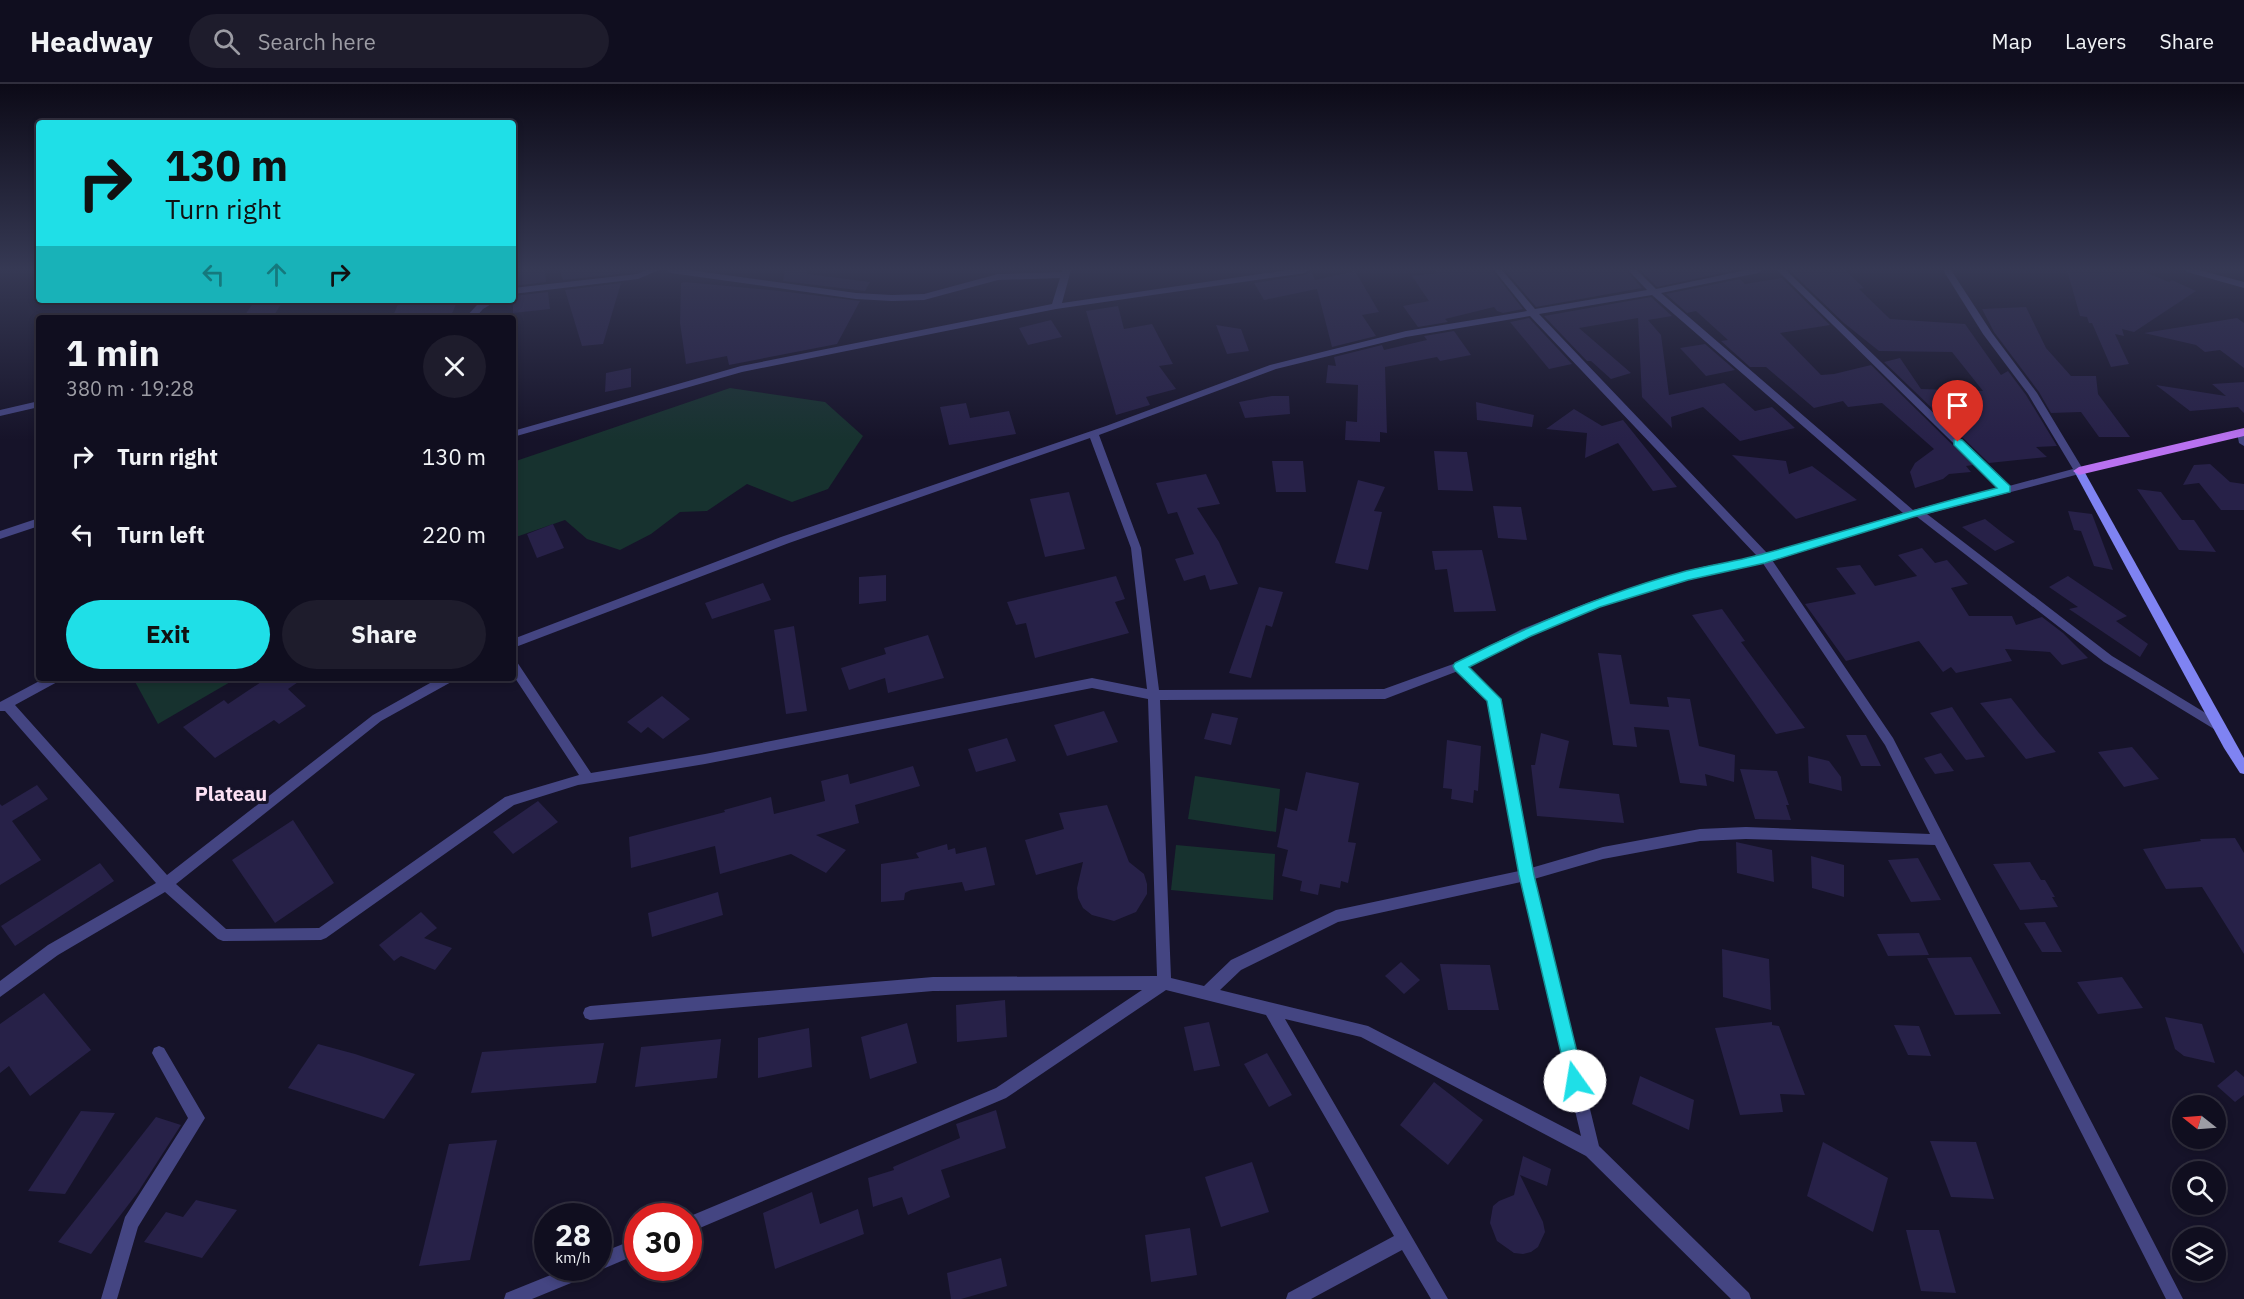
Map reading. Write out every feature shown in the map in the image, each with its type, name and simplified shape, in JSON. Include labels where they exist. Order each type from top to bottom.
[{"type":"main road","points":[[2079,471],[2243,436]]},
{"type":"street","points":[[516,433],[741,369],[952,327]]},
{"type":"street","points":[[516,643],[785,540],[1093,434],[1273,367],[1406,333],[1446,327]]},
{"type":"street","points":[[1546,327],[1765,558],[1889,742],[2175,1299]]},
{"type":"street","points":[[1695,327],[1914,513],[2108,658],[2218,726]]},
{"type":"street","points":[[1839,327],[2006,489]]},
{"type":"street","points":[[1983,327],[2032,393],[2079,471],[2218,726],[2244,769]]},
{"type":"street","points":[[0,413],[36,405]]},
{"type":"street","points":[[1093,434],[1136,548],[1154,695],[1164,983]]},
{"type":"street","points":[[49,681],[3,706],[166,884],[223,935],[321,934],[510,801],[588,778],[729,754],[1092,683],[1154,695],[1385,694],[1460,666],[1526,632],[1596,604],[1688,575],[1765,558],[1914,513],[2079,471]]},
{"type":"street","points":[[0,535],[36,523]]},
{"type":"street","points":[[1460,666],[1494,699],[1526,875],[1592,1150]]},
{"type":"street","points":[[516,670],[588,778]]},
{"type":"street","points":[[0,990],[53,950],[166,884],[377,718],[444,681]]},
{"type":"street","points":[[2228,744],[2244,752]]},
{"type":"street","points":[[1207,993],[1236,965],[1336,916],[1526,875],[1603,853],[1700,835],[1746,833],[1939,840]]},
{"type":"street","points":[[702,1219],[1001,1093],[1164,983]]},
{"type":"street","points":[[590,1013],[933,984],[1164,983],[1207,993],[1363,1032],[1592,1150],[1743,1299]]},
{"type":"street","points":[[1271,1009],[1440,1299]]},
{"type":"street","points":[[109,1299],[131,1223],[197,1118],[159,1053]]},
{"type":"street","points":[[1294,1299],[1405,1239]]},
{"type":"street","points":[[512,1299],[556,1281]]},
{"type":"green space","points":[[730,388],[825,402],[863,436],[828,489],[792,502],[747,484],[707,511],[680,512],[651,534],[620,550],[587,539],[565,520],[516,537],[516,461]]},
{"type":"green space","points":[[135,681],[232,681],[158,724]]},
{"type":"green space","points":[[1195,776],[1280,789],[1276,832],[1188,819]]},
{"type":"green space","points":[[1176,845],[1275,854],[1273,900],[1171,890]]},
{"type":"building","points":[[576,327],[608,327],[603,344],[582,346]]},
{"type":"building","points":[[681,327],[846,327],[837,344],[729,365],[727,356],[686,364]]},
{"type":"building","points":[[1055,327],[1062,337],[1028,345],[1019,328]]},
{"type":"building","points":[[1091,327],[1123,327],[1124,329],[1153,327],[1173,364],[1159,366],[1176,389],[1146,397],[1150,405],[1116,415]]},
{"type":"building","points":[[1217,327],[1241,329],[1249,351],[1227,354]]},
{"type":"building","points":[[1327,327],[1370,327],[1376,336],[1332,347]]},
{"type":"building","points":[[1514,327],[1537,327],[1572,364],[1549,369]]},
{"type":"building","points":[[1554,327],[1587,327],[1579,328],[1631,373],[1611,379],[1591,361],[1587,361]]},
{"type":"building","points":[[1638,327],[1654,327],[1661,335],[1669,395],[1724,383],[1755,411],[1772,407],[1795,428],[1740,441],[1703,407],[1671,417],[1672,428],[1642,397]]},
{"type":"building","points":[[1713,327],[1819,327],[1780,333],[1821,375],[1871,365],[1973,465],[1966,466],[1971,472],[1949,474],[1943,479],[1915,488],[1910,472],[1915,463],[1934,449],[1882,403],[1848,407],[1843,401],[1814,408],[1766,367],[1750,367],[1721,341],[1728,340]]},
{"type":"building","points":[[1849,327],[1967,327],[2001,375],[2008,371],[2026,395],[2057,446],[2036,447],[2047,457],[1989,463],[1884,362],[1900,358],[1921,389],[1983,391],[1952,352],[1879,351]]},
{"type":"building","points":[[1991,327],[2036,327],[2046,348],[2071,376],[2096,376],[2098,394],[2130,437],[2099,437],[2081,412],[2051,413],[2039,392]]},
{"type":"building","points":[[2094,327],[2142,327],[2134,332],[2122,329],[2124,336],[2115,334],[2129,364],[2111,367]]},
{"type":"building","points":[[2183,327],[2244,327],[2244,368],[2220,350],[2205,352],[2196,345],[2144,333]]},
{"type":"building","points":[[1454,331],[1471,355],[1440,361],[1437,357],[1385,367],[1387,433],[1380,432],[1380,442],[1345,440],[1346,421],[1357,422],[1358,385],[1326,383],[1328,365],[1336,366],[1334,357],[1382,345],[1384,350],[1427,340],[1424,336]]},
{"type":"building","points":[[1705,344],[1735,370],[1706,376],[1680,348]]},
{"type":"building","points":[[631,368],[631,387],[605,392],[606,373]]},
{"type":"building","points":[[2244,382],[2244,413],[2238,407],[2190,411],[2156,385],[2226,396],[2212,384]]},
{"type":"building","points":[[1272,396],[1289,396],[1290,414],[1245,418],[1239,402]]},
{"type":"building","points":[[1476,402],[1534,415],[1532,427],[1477,420]]},
{"type":"building","points":[[966,403],[970,418],[1009,411],[1016,434],[949,445],[940,407]]},
{"type":"building","points":[[1574,409],[1602,426],[1623,420],[1677,487],[1653,491],[1618,443],[1585,458],[1587,433],[1546,429]]},
{"type":"building","points":[[1434,451],[1467,452],[1473,491],[1438,490]]},
{"type":"building","points":[[1732,455],[1786,461],[1789,474],[1812,466],[1857,500],[1796,519]]},
{"type":"building","points":[[1272,461],[1303,461],[1306,492],[1276,492]]},
{"type":"building","points":[[2210,464],[2230,482],[2244,484],[2244,510],[2221,510],[2199,483],[2183,485],[2194,465]]},
{"type":"building","points":[[1206,474],[1220,504],[1197,508],[1219,542],[1238,584],[1210,590],[1205,575],[1184,581],[1175,559],[1194,554],[1177,512],[1168,514],[1156,483]]},
{"type":"building","points":[[1358,480],[1385,487],[1374,511],[1382,512],[1368,570],[1335,563]]},
{"type":"building","points":[[2137,489],[2161,492],[2182,520],[2194,520],[2216,552],[2179,550]]},
{"type":"building","points":[[1069,492],[1085,549],[1045,557],[1030,499]]},
{"type":"building","points":[[1493,506],[1521,507],[1527,540],[1498,538]]},
{"type":"building","points":[[2068,511],[2092,514],[2113,570],[2094,566],[2081,531],[2074,530]]},
{"type":"building","points":[[1985,519],[2015,542],[1995,551],[1962,527]]},
{"type":"building","points":[[553,524],[564,548],[537,558],[527,534]]},
{"type":"building","points":[[1922,548],[1935,563],[1947,560],[1968,584],[1951,588],[1969,616],[2012,616],[2016,625],[2042,617],[2063,633],[2088,658],[2062,665],[2050,652],[2005,649],[2012,661],[1956,673],[1951,667],[1943,672],[1919,641],[1846,661],[1805,604],[1856,594],[1836,568],[1860,565],[1875,586],[1917,576],[1898,555]]},
{"type":"building","points":[[1482,550],[1496,611],[1454,612],[1447,569],[1435,570],[1432,551]]},
{"type":"building","points":[[886,575],[886,601],[859,604],[859,577]]},
{"type":"building","points":[[1116,576],[1125,599],[1115,602],[1129,633],[1035,658],[1026,623],[1016,625],[1007,602]]},
{"type":"building","points":[[2068,576],[2127,616],[2116,621],[2148,644],[2140,657],[2069,609],[2078,607],[2049,587]]},
{"type":"building","points":[[763,583],[771,600],[712,619],[705,603]]},
{"type":"building","points":[[1259,587],[1283,592],[1272,627],[1266,625],[1251,678],[1229,673]]},
{"type":"building","points":[[1722,609],[1745,641],[1741,642],[1805,728],[1776,734],[1692,615]]},
{"type":"building","points":[[794,626],[807,711],[786,714],[774,630]]},
{"type":"building","points":[[928,635],[944,678],[888,693],[885,678],[849,690],[841,668],[886,654],[884,648]]},
{"type":"building","points":[[1598,653],[1621,655],[1630,704],[1669,707],[1667,697],[1690,699],[1699,746],[1735,755],[1734,782],[1705,774],[1707,786],[1680,783],[1669,730],[1634,727],[1637,747],[1613,745]]},
{"type":"building","points":[[262,681],[300,681],[288,689],[306,706],[279,724],[274,720],[215,758],[183,727],[224,700],[228,704]]},
{"type":"building","points":[[662,696],[690,719],[663,739],[648,727],[641,733],[627,722]]},
{"type":"building","points":[[2011,698],[2056,752],[2026,759],[1980,703]]},
{"type":"building","points":[[1952,707],[1985,757],[1966,760],[1930,713]]},
{"type":"building","points":[[1104,711],[1118,742],[1067,756],[1054,725]]},
{"type":"building","points":[[1212,713],[1238,718],[1231,745],[1204,739]]},
{"type":"building","points":[[1541,733],[1569,741],[1559,788],[1619,794],[1624,823],[1537,816],[1531,765],[1535,765]]},
{"type":"building","points":[[1846,735],[1866,735],[1881,766],[1861,766]]},
{"type":"building","points":[[1007,738],[1016,761],[976,772],[968,749]]},
{"type":"building","points":[[1447,740],[1481,746],[1478,791],[1474,790],[1473,803],[1451,799],[1452,789],[1443,788]]},
{"type":"building","points":[[2132,747],[2159,779],[2124,787],[2098,752]]},
{"type":"building","points":[[1941,753],[1954,771],[1935,774],[1924,758]]},
{"type":"building","points":[[1808,756],[1829,761],[1841,777],[1842,791],[1809,783]]},
{"type":"building","points":[[913,766],[920,786],[855,805],[859,823],[816,835],[846,850],[826,873],[791,854],[720,874],[715,846],[631,868],[629,837],[725,812],[724,810],[771,797],[774,814],[825,801],[821,781],[848,774],[850,784]]},
{"type":"building","points":[[1740,769],[1777,771],[1789,805],[1786,805],[1791,820],[1755,819]]},
{"type":"building","points":[[1306,772],[1359,783],[1348,842],[1356,843],[1348,883],[1341,881],[1340,888],[1320,884],[1318,895],[1300,891],[1302,881],[1282,876],[1288,850],[1277,847],[1285,808],[1297,811]]},
{"type":"building","points":[[37,785],[48,799],[12,821],[41,860],[0,885],[0,804],[2,806]]},
{"type":"building","points":[[538,801],[558,822],[513,854],[493,832]]},
{"type":"building","points":[[1107,805],[1129,862],[1144,874],[1147,884],[1147,894],[1136,912],[1114,921],[1092,915],[1083,908],[1078,898],[1077,888],[1083,862],[1036,875],[1025,840],[1064,829],[1059,813]]},
{"type":"building","points":[[293,820],[334,883],[275,923],[232,860]]},
{"type":"building","points":[[2235,838],[2244,853],[2244,954],[2202,887],[2166,889],[2143,849],[2201,841],[2200,839]]},
{"type":"building","points":[[1736,842],[1772,850],[1774,882],[1737,873]]},
{"type":"building","points":[[947,844],[948,850],[955,848],[956,854],[986,847],[995,885],[965,891],[962,882],[911,890],[905,893],[904,900],[881,902],[881,864],[919,858],[916,853]]},
{"type":"building","points":[[1811,856],[1844,865],[1844,897],[1812,888]]},
{"type":"building","points":[[1918,858],[1941,900],[1911,902],[1888,860]]},
{"type":"building","points":[[2030,862],[2041,880],[2045,880],[2058,907],[2020,910],[1993,864]]},
{"type":"building","points":[[100,863],[114,881],[15,946],[1,926]]},
{"type":"building","points":[[718,892],[723,915],[652,937],[648,913]]},
{"type":"building","points":[[421,912],[437,928],[424,938],[452,948],[435,970],[401,956],[394,961],[379,945]]},
{"type":"building","points":[[2045,922],[2062,952],[2042,952],[2024,923]]},
{"type":"building","points":[[1919,933],[1929,955],[1888,956],[1877,934]]},
{"type":"building","points":[[1722,949],[1769,959],[1771,1010],[1723,997]]},
{"type":"building","points":[[1971,957],[2001,1014],[1955,1015],[1927,958]]},
{"type":"building","points":[[1401,962],[1420,980],[1404,994],[1385,976]]},
{"type":"building","points":[[1440,964],[1490,965],[1499,1010],[1448,1010]]},
{"type":"building","points":[[2122,977],[2143,1008],[2098,1014],[2077,982]]},
{"type":"building","points":[[44,993],[91,1050],[30,1096],[9,1066],[0,1073],[0,1024]]},
{"type":"building","points":[[1005,1000],[1007,1037],[957,1042],[956,1005]]},
{"type":"building","points":[[2165,1017],[2202,1024],[2215,1063],[2184,1056],[2175,1049]]},
{"type":"building","points":[[1209,1022],[1220,1066],[1194,1071],[1184,1027]]},
{"type":"building","points":[[1772,1022],[1772,1025],[1779,1026],[1805,1095],[1780,1094],[1783,1112],[1740,1115],[1715,1028]]},
{"type":"building","points":[[907,1023],[917,1063],[870,1079],[861,1037]]},
{"type":"building","points":[[1894,1025],[1919,1026],[1931,1056],[1908,1055]]},
{"type":"building","points":[[809,1028],[812,1067],[758,1078],[758,1038]]},
{"type":"building","points":[[721,1039],[717,1078],[635,1087],[641,1047]]},
{"type":"building","points":[[604,1043],[596,1083],[471,1093],[482,1052]]},
{"type":"building","points":[[318,1044],[415,1074],[384,1119],[288,1088]]},
{"type":"building","points":[[1267,1053],[1292,1095],[1269,1107],[1244,1064]]},
{"type":"building","points":[[2236,1070],[2244,1077],[2244,1095],[2235,1102],[2217,1086]]},
{"type":"building","points":[[1640,1076],[1694,1100],[1689,1130],[1632,1104]]},
{"type":"building","points":[[1434,1082],[1483,1120],[1448,1165],[1400,1125]]},
{"type":"building","points":[[996,1110],[1006,1148],[941,1170],[950,1197],[908,1215],[902,1197],[873,1207],[868,1178],[894,1170],[893,1167],[960,1138],[956,1124]]},
{"type":"building","points":[[81,1111],[115,1113],[65,1194],[28,1191]]},
{"type":"building","points":[[156,1117],[181,1125],[138,1192],[91,1254],[58,1242]]},
{"type":"building","points":[[497,1140],[470,1260],[419,1266],[449,1144]]},
{"type":"building","points":[[1930,1141],[1976,1142],[1994,1199],[1951,1197]]},
{"type":"building","points":[[1823,1142],[1888,1178],[1873,1232],[1807,1196]]},
{"type":"building","points":[[1523,1156],[1551,1169],[1547,1186],[1520,1175],[1543,1222],[1545,1232],[1538,1247],[1523,1254],[1514,1253],[1497,1241],[1490,1223],[1493,1206],[1514,1195]]},
{"type":"building","points":[[1252,1162],[1269,1212],[1221,1227],[1205,1177]]},
{"type":"building","points":[[812,1192],[820,1224],[858,1209],[864,1234],[775,1269],[763,1213]]},
{"type":"building","points":[[196,1200],[237,1210],[202,1258],[144,1242],[166,1212],[183,1217]]},
{"type":"building","points":[[1190,1228],[1197,1275],[1151,1282],[1145,1235]]},
{"type":"building","points":[[1906,1230],[1939,1230],[1956,1293],[1921,1291]]},
{"type":"building","points":[[1001,1258],[1007,1286],[961,1299],[951,1299],[947,1273]]},
{"type":"district","name":"Plateau","points":[[231,794]]},
{"type":"route","points":[[1575,1081],[1526,875],[1494,699],[1460,666],[1526,632],[1596,604],[1688,575],[1765,558],[1911,514],[2006,489],[1958,442]]}]
